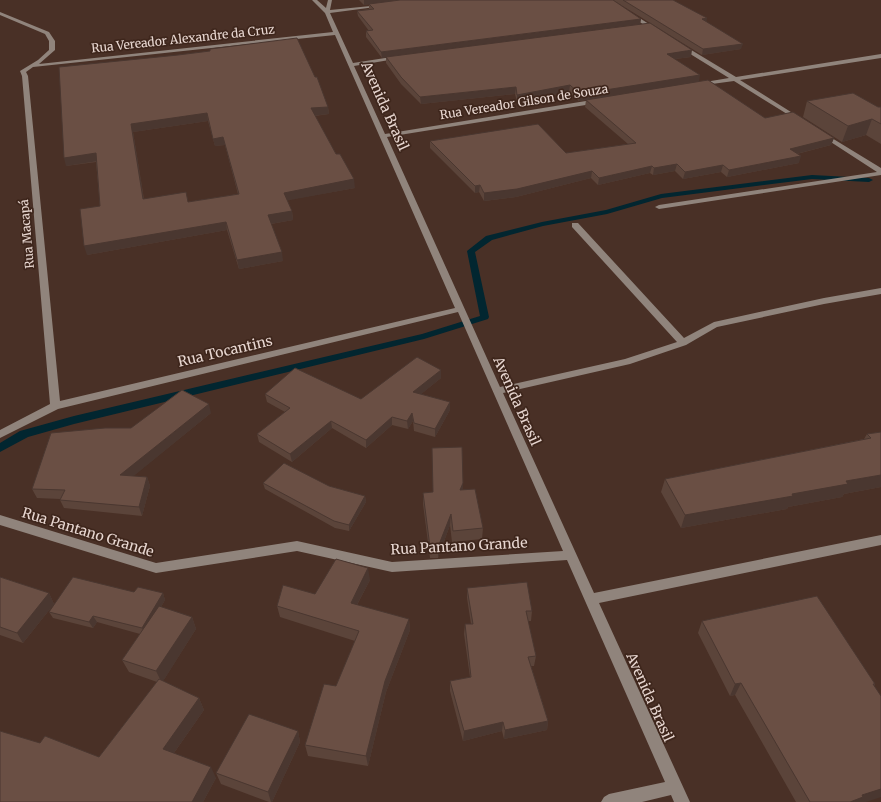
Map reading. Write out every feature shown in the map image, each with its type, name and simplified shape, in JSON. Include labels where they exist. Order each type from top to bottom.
[{"type":"street","name":"Avenida Brasil","points":[[314,0],[327,12],[337,33],[682,802]]},
{"type":"street","points":[[330,0],[327,12],[389,5]]},
{"type":"street","points":[[608,0],[662,34]]},
{"type":"street","points":[[0,13],[47,33],[52,41],[52,50],[32,66]]},
{"type":"street","points":[[641,27],[649,26]]},
{"type":"street","name":"Rua Vereador Alexandre da Cruz","points":[[32,66],[337,33]]},
{"type":"street","points":[[675,42],[807,125]]},
{"type":"street","points":[[695,86],[881,56]]},
{"type":"street","points":[[351,65],[404,58]]},
{"type":"street","name":"Rua Macapá","points":[[32,66],[23,72],[25,76],[55,406]]},
{"type":"street","name":"Rua Vereador Gilson de Souza","points":[[383,136],[609,100]]},
{"type":"street","points":[[814,130],[881,172]]},
{"type":"street","points":[[658,207],[881,172]]},
{"type":"street","points":[[575,225],[683,343]]},
{"type":"street","points":[[497,391],[627,362],[683,343],[714,325],[824,301],[881,291]]},
{"type":"street","name":"Rua Tocantins","points":[[0,434],[55,406],[461,309]]},
{"type":"street","name":"Rua Pantano Grande","points":[[0,520],[156,568],[297,546],[392,567],[571,555]]},
{"type":"street","points":[[590,599],[881,540]]},
{"type":"street","points":[[609,802],[675,787]]},
{"type":"building","points":[[400,0],[613,0],[641,19],[381,52],[366,31],[373,30],[357,11],[374,9],[369,4]]},
{"type":"building","points":[[623,0],[673,0],[707,18],[702,19],[743,44],[703,49]]},
{"type":"building","points":[[650,23],[692,50],[667,54],[700,75],[580,94],[570,85],[517,95],[516,87],[420,97],[401,77],[386,57]]},
{"type":"building","points":[[297,38],[315,77],[317,77],[328,107],[311,108],[336,154],[340,154],[354,179],[284,193],[292,211],[268,215],[282,252],[237,260],[226,222],[84,246],[80,209],[100,206],[96,153],[64,158],[59,67],[178,55],[210,51],[210,49]],"holes":[[[207,113],[213,139],[223,137],[239,194],[188,202],[186,192],[143,199],[131,124]]]},
{"type":"building","points":[[708,80],[765,118],[793,112],[834,138],[790,149],[801,156],[729,170],[723,165],[685,172],[677,164],[654,168],[652,166],[599,178],[592,171],[517,189],[484,193],[480,185],[475,186],[430,141],[538,124],[566,153],[636,143],[586,100]]},
{"type":"building","points":[[853,93],[878,107],[881,107],[881,124],[872,119],[848,126],[807,101]]},
{"type":"building","points":[[417,357],[441,370],[413,392],[450,402],[435,429],[414,423],[412,413],[407,421],[392,417],[366,440],[331,421],[290,454],[257,434],[290,408],[265,394],[295,368],[361,399]]},
{"type":"building","points":[[182,390],[209,404],[120,475],[147,477],[139,507],[60,500],[65,490],[32,489],[51,433],[105,428],[131,428]]},
{"type":"building","points":[[881,432],[881,475],[846,481],[848,484],[792,494],[793,496],[685,515],[665,479],[871,438],[867,434]]},
{"type":"building","points":[[462,447],[463,483],[460,490],[475,489],[483,528],[453,531],[451,514],[438,547],[430,547],[423,493],[433,492],[432,448]]},
{"type":"building","points":[[284,463],[329,486],[365,496],[349,525],[334,521],[263,483]]},
{"type":"building","points":[[336,559],[368,568],[351,603],[409,619],[385,681],[366,756],[305,745],[324,684],[336,686],[359,631],[277,606],[283,585],[315,594]]},
{"type":"building","points":[[0,577],[49,593],[17,633],[0,627]]},
{"type":"building","points":[[73,577],[134,592],[138,587],[163,593],[142,628],[93,616],[89,622],[49,612]]},
{"type":"building","points":[[527,582],[532,611],[526,611],[536,656],[528,657],[548,721],[505,730],[503,722],[464,731],[450,681],[471,677],[465,624],[473,624],[467,588]]},
{"type":"building","points":[[817,596],[875,684],[873,684],[881,696],[881,789],[862,795],[863,797],[850,802],[810,802],[741,683],[735,684],[702,621]]},
{"type":"building","points":[[159,606],[192,617],[156,671],[122,660]]},
{"type":"building","points":[[159,679],[199,698],[163,749],[211,767],[192,802],[0,802],[0,731],[40,743],[45,736],[99,757]]},
{"type":"building","points":[[249,714],[298,731],[268,792],[216,773]]},
{"type":"waterway","points":[[0,448],[24,434],[74,420],[424,336],[485,317],[471,251],[489,238],[542,224],[607,212],[661,196],[812,177],[869,180]]}]
